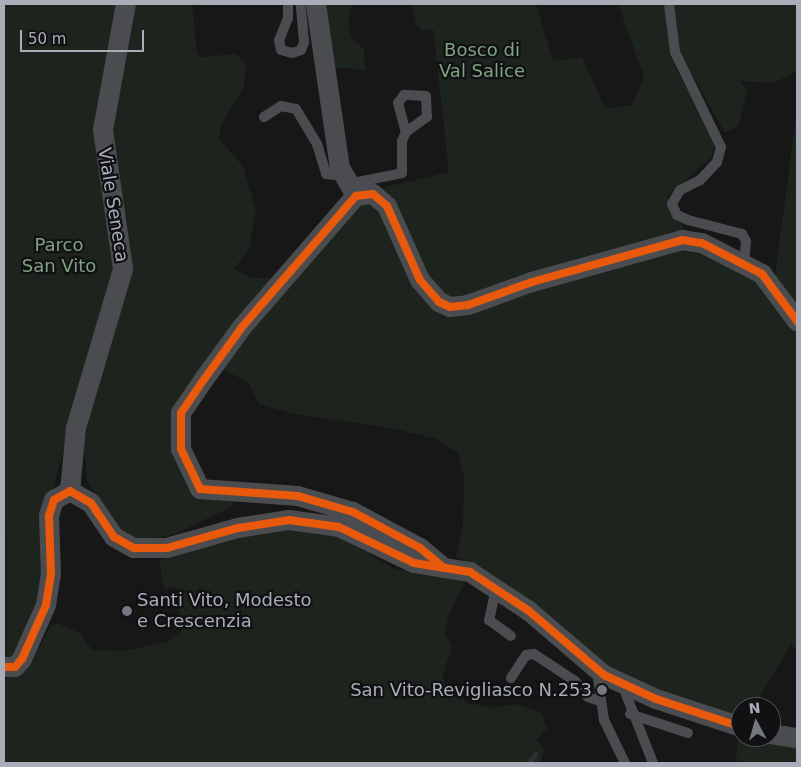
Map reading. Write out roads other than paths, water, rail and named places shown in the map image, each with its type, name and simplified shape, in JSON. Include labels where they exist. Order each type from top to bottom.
[{"type":"street","name":"Viale Seneca","points":[[70,491],[76,428],[123,269],[103,130],[126,4]]},
{"type":"street","points":[[316,4],[334,138],[349,185]]},
{"type":"street","points":[[349,185],[242,327],[181,413],[181,449],[200,489],[298,496],[353,512],[420,548],[444,568]]},
{"type":"street","points":[[349,185],[373,194],[387,206],[420,280],[439,302],[455,308],[682,240],[702,243],[744,262],[776,287],[797,321]]},
{"type":"street","points":[[4,667],[15,667],[22,660],[46,605],[51,574],[48,516],[54,500],[70,491],[91,503],[114,537],[134,548],[167,548],[238,528],[289,520],[339,527],[414,563],[470,572],[496,587],[597,671],[622,684],[731,723]]},
{"type":"street","points":[[781,736],[797,738]]},
{"type":"lane","points":[[288,4],[288,18],[279,40],[281,50],[292,53],[301,50],[304,42],[301,4]]},
{"type":"lane","points":[[669,4],[675,52],[721,147],[717,162],[700,180],[680,190],[672,204],[677,214],[688,220],[742,234],[746,241],[744,262]]},
{"type":"lane","points":[[264,117],[281,106],[296,110],[318,144],[326,174],[349,185],[402,172],[400,153],[406,132]]},
{"type":"lane","points":[[496,587],[489,620],[511,636]]},
{"type":"lane","points":[[511,678],[526,655],[534,654],[575,681],[588,698],[599,701]]},
{"type":"lane","points":[[597,671],[599,701],[625,763]]},
{"type":"lane","points":[[622,684],[630,714],[653,763]]},
{"type":"lane","points":[[630,714],[688,733]]},
{"type":"waterway","points":[[529,763],[535,754]]},
{"type":"place","name":"Santi Vito, Modesto e Crescenzia","points":[[127,611]]},
{"type":"place","name":"San Vito-Revigliasco N.253","points":[[602,690]]},
{"type":"park label","name":"Bosco di Val Salice","points":[[482,61]]},
{"type":"park label","name":"Parco San Vito","points":[[59,256]]}]
